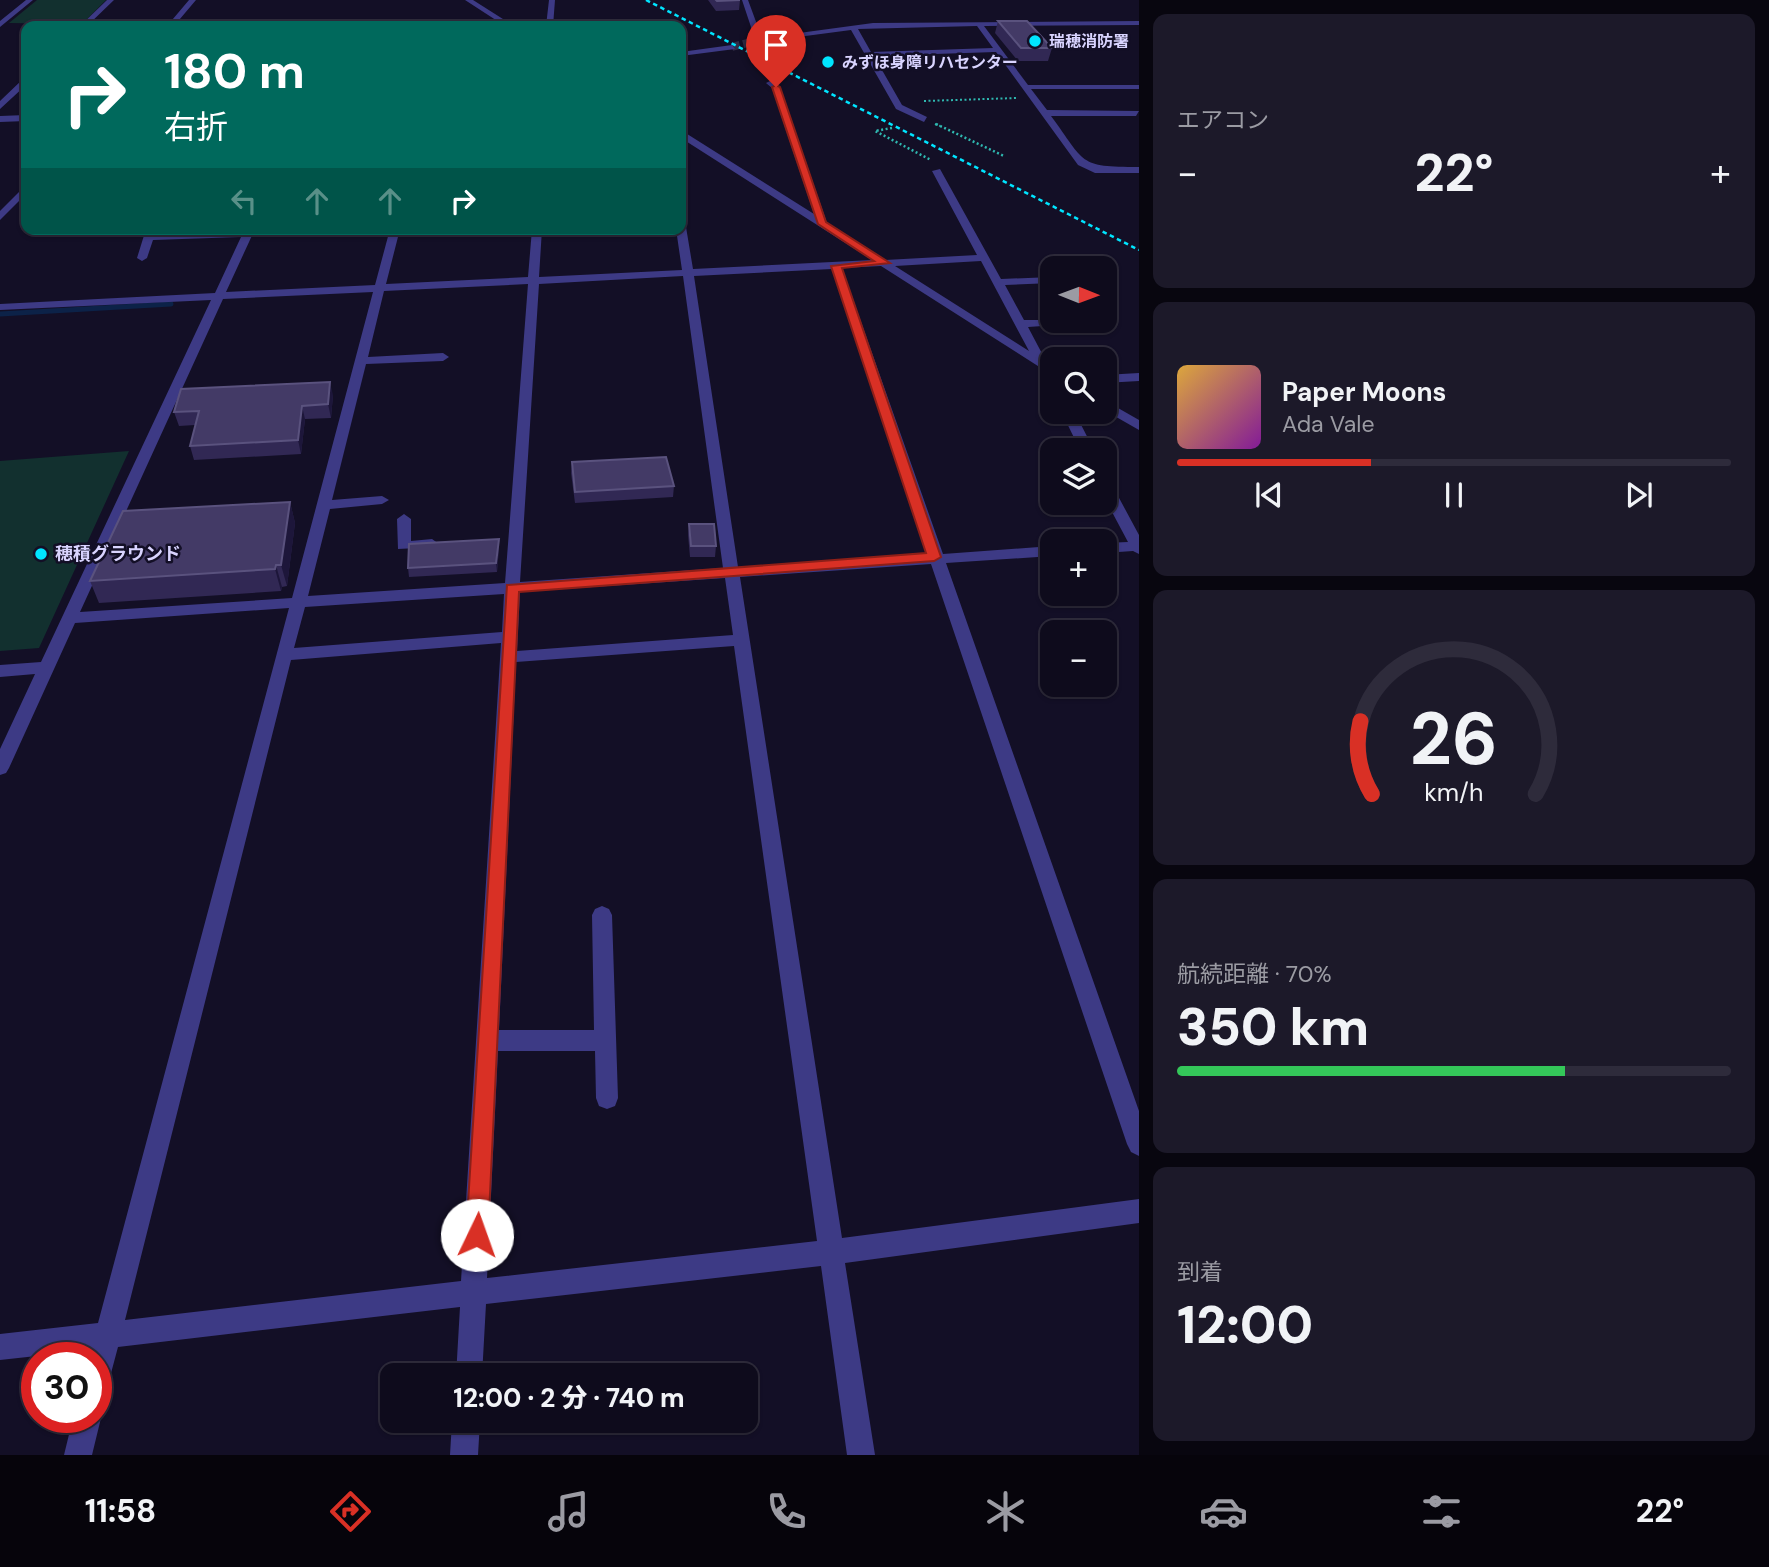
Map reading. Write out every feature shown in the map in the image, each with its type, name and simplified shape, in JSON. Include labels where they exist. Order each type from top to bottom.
[{"type":"street","points":[[0,25],[30,0]]},
{"type":"street","points":[[88,21],[111,0]]},
{"type":"street","points":[[174,21],[193,0]]},
{"type":"street","points":[[468,0],[502,21]]},
{"type":"street","points":[[550,21],[552,0]]},
{"type":"street","points":[[745,0],[757,41],[853,27],[1139,23]]},
{"type":"street","points":[[451,21],[453,9]]},
{"type":"street","points":[[463,9],[482,9]]},
{"type":"street","points":[[979,24],[1081,163],[1095,170],[1139,170]]},
{"type":"street","points":[[853,27],[899,107],[924,119]]},
{"type":"street","points":[[686,53],[732,47]]},
{"type":"street","points":[[869,54],[1000,50]]},
{"type":"street","points":[[770,83],[776,87],[822,224]]},
{"type":"street","points":[[0,106],[21,85]]},
{"type":"street","points":[[1027,88],[1139,87]]},
{"type":"street","points":[[1045,113],[1136,113]]},
{"type":"street","points":[[0,119],[21,118]]},
{"type":"street","points":[[686,137],[1040,363]]},
{"type":"street","points":[[937,171],[1040,356]]},
{"type":"street","points":[[0,217],[21,194]]},
{"type":"street","points":[[142,258],[149,235]]},
{"type":"street","points":[[0,768],[248,235]]},
{"type":"street","points":[[106,1342],[393,235]]},
{"type":"street","points":[[470,1363],[512,588],[509,539],[537,235]]},
{"type":"street","points":[[682,235],[861,1455]]},
{"type":"street","points":[[0,307],[986,258]]},
{"type":"street","points":[[836,266],[934,557],[1139,1144]]},
{"type":"street","points":[[999,282],[1040,280]]},
{"type":"street","points":[[1021,324],[1040,323]]},
{"type":"street","points":[[361,360],[443,358]]},
{"type":"street","points":[[1117,378],[1139,377]]},
{"type":"street","points":[[1117,412],[1139,426]]},
{"type":"street","points":[[323,505],[382,500]]},
{"type":"street","points":[[1117,507],[1139,547],[1117,548]]},
{"type":"street","points":[[404,519],[402,546],[453,543]]},
{"type":"street","points":[[69,618],[1040,552]]},
{"type":"street","points":[[284,655],[741,640]]},
{"type":"street","points":[[0,671],[47,667]]},
{"type":"street","points":[[602,915],[607,1098]]},
{"type":"street","points":[[488,1040],[605,1041]]},
{"type":"street","points":[[0,1346],[831,1252],[1139,1211]]},
{"type":"street","points":[[78,1455],[83,1433]]},
{"type":"street","points":[[464,1455],[465,1433]]},
{"type":"path","points":[[895,101],[1024,98],[1016,89]]},
{"type":"path","points":[[924,119],[1004,156]]},
{"type":"path","points":[[891,128],[875,131],[935,162],[931,165],[937,171]]},
{"type":"green space","points":[[37,0],[106,0],[85,21],[9,23]]},
{"type":"green space","name":"穂積グラウンド","points":[[129,451],[39,648],[0,651],[0,461]]},
{"type":"building","points":[[998,21],[1027,21],[1052,48],[1021,48]]},
{"type":"building","points":[[330,382],[328,404],[302,406],[298,440],[190,446],[199,411],[174,412],[181,389]]},
{"type":"building","points":[[666,457],[674,486],[575,492],[572,462]]},
{"type":"building","points":[[290,502],[281,565],[276,565],[275,569],[90,581],[123,511]]},
{"type":"building","points":[[689,524],[714,524],[716,546],[691,546]]},
{"type":"building","points":[[499,539],[496,563],[408,568],[409,544]]},
{"type":"waterway","points":[[0,314],[171,304]]},
{"type":"tunnel","points":[[732,47],[755,41]]},
{"type":"railway","points":[[646,0],[1139,250]]},
{"type":"place","name":"瑞穂消防署","points":[[1035,41]]},
{"type":"place","name":"みずほ身障リハセンター","points":[[828,62]]},
{"type":"place","name":"穂積グラウンド","points":[[41,554]]},
{"type":"route","points":[[477,1235],[512,588],[934,557],[836,266],[885,263],[822,224],[776,87]]}]
